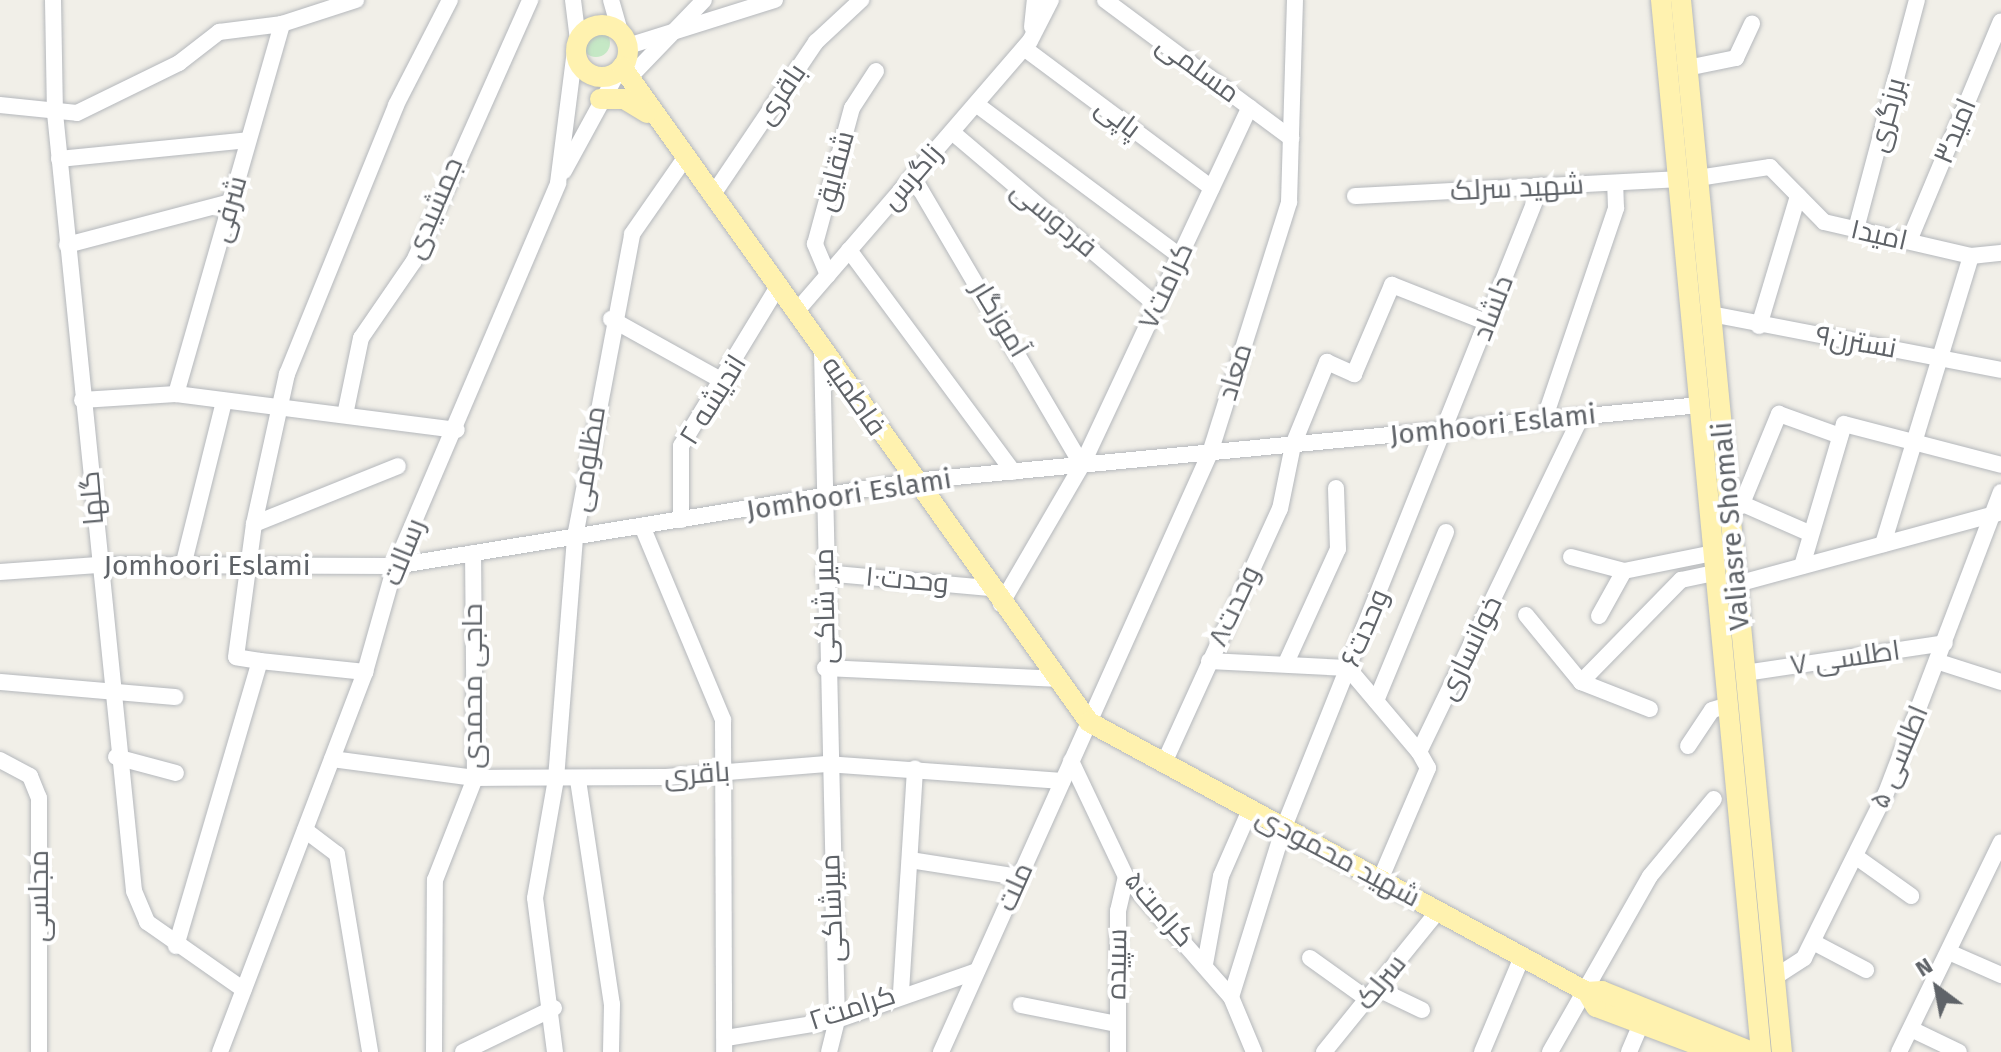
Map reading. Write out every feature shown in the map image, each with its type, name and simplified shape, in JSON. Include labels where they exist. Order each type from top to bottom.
[{"type":"main road","name":"Valiasre Shomali","points":[[1661,0],[1711,314],[1735,501],[1737,584],[1782,1052]]},
{"type":"main road","name":"Valiasre Shomali","points":[[1681,0],[1687,68],[1688,178],[1700,405],[1761,1052]]},
{"type":"main road","points":[[597,25],[624,39],[623,72],[590,74],[577,45],[597,25]]},
{"type":"main road","name":"فاطمیه","points":[[623,72],[1055,679],[1089,722]]},
{"type":"main road","points":[[600,99],[632,102],[667,132]]},
{"type":"main road","name":"شهید محمودی","points":[[1089,722],[1587,992],[1596,1007],[1709,1051]]},
{"type":"main road","name":"شهید محمودی","points":[[1587,992],[1602,991],[1752,1052]]},
{"type":"street","name":"گلها","points":[[53,0],[55,113],[67,245],[98,565],[115,693],[116,757],[138,910],[176,946],[244,990]]},
{"type":"street","points":[[0,105],[77,113],[179,63],[219,32],[282,24],[356,0]]},
{"type":"street","points":[[365,672],[236,657],[254,524],[279,408],[396,105],[450,0]]},
{"type":"street","name":"جمشیدی","points":[[345,415],[361,338],[414,261],[530,0]]},
{"type":"street","name":"رسالت","points":[[225,1049],[244,990],[365,672],[395,566],[457,430],[558,183],[577,45],[573,0]]},
{"type":"street","points":[[611,0],[624,39],[656,42],[775,0]]},
{"type":"street","points":[[558,183],[600,99],[623,72],[704,0]]},
{"type":"street","name":"باقری","points":[[712,196],[816,42],[861,0]]},
{"type":"street","points":[[1027,44],[1036,0],[1050,0]]},
{"type":"street","name":"زاگرس","points":[[795,313],[1027,44],[1050,0]]},
{"type":"street","name":"مسلمی","points":[[1105,0],[1291,138]]},
{"type":"street","name":"معاد","points":[[1089,722],[1210,453],[1289,202],[1295,0]]},
{"type":"street","name":"برزگری","points":[[1856,229],[1917,0]]},
{"type":"street","name":"امید۳","points":[[1909,241],[2001,21]]},
{"type":"street","name":"شرفی","points":[[176,394],[282,24]]},
{"type":"street","points":[[1687,68],[1736,58],[1752,24]]},
{"type":"street","name":"پاپی","points":[[1027,44],[1212,188]]},
{"type":"street","name":"شقایق","points":[[828,275],[815,244],[852,108],[876,71]]},
{"type":"street","points":[[976,104],[1180,256]]},
{"type":"street","name":"کرامت۷","points":[[996,596],[1082,465],[1250,107]]},
{"type":"street","name":"فردوسی","points":[[952,132],[1157,306]]},
{"type":"street","points":[[59,159],[248,140]]},
{"type":"street","name":"مظلومی","points":[[555,1052],[554,1008],[535,898],[556,779],[575,537],[611,319],[632,234],[685,158]]},
{"type":"street","name":"شهید سرلک","points":[[1355,196],[1688,178],[1770,167],[1798,196]]},
{"type":"street","name":"آموزگار","points":[[913,177],[1082,465]]},
{"type":"street","points":[[1544,420],[1616,208],[1615,183]]},
{"type":"street","name":"دلشاد","points":[[1448,430],[1486,322],[1541,186]]},
{"type":"street","points":[[1759,326],[1798,196]]},
{"type":"street","name":"امید۱","points":[[1798,196],[1824,222],[1971,256],[2001,253]]},
{"type":"street","points":[[67,245],[231,202]]},
{"type":"street","points":[[849,250],[1013,472]]},
{"type":"street","points":[[1883,544],[1971,256]]},
{"type":"street","name":"وحدت۸","points":[[1164,763],[1280,509],[1293,445],[1327,362],[1354,374],[1392,285],[1486,322]]},
{"type":"street","name":"اندیشه ۲","points":[[681,520],[681,446],[726,383],[777,288]]},
{"type":"street","name":"نسترن۹","points":[[1711,314],[1759,326],[2001,370]]},
{"type":"street","points":[[611,319],[726,383]]},
{"type":"street","name":"میر شاکی","points":[[822,351],[826,764]]},
{"type":"street","points":[[82,400],[176,394],[457,430]]},
{"type":"street","points":[[183,566],[224,401]]},
{"type":"street","name":"Jomhoori Eslami","points":[[0,572],[98,565],[395,566],[824,500],[914,481],[1700,405]]},
{"type":"street","points":[[1809,533],[1735,501],[1779,414],[1840,436]]},
{"type":"street","name":"خوانساری","points":[[1380,880],[1428,768],[1419,752],[1581,417]]},
{"type":"street","points":[[1802,566],[1809,533],[1844,424],[2001,465]]},
{"type":"street","name":"وحدت۶","points":[[1231,997],[1284,827],[1448,430]]},
{"type":"street","points":[[254,524],[398,466]]},
{"type":"street","points":[[1286,663],[1338,549],[1336,488]]},
{"type":"street","name":"اطلسی ۵","points":[[1775,977],[1799,967],[1855,856],[1939,662],[1996,513],[2001,492]]},
{"type":"street","points":[[1737,584],[1996,513]]},
{"type":"street","points":[[642,526],[705,664],[723,720],[725,1045]]},
{"type":"street","points":[[1376,701],[1446,532]]},
{"type":"street","name":"حاجی محمدی","points":[[434,1052],[435,880],[475,778],[473,553]]},
{"type":"street","points":[[1571,557],[1624,571],[1714,563]]},
{"type":"street","points":[[1581,682],[1681,580],[1714,563]]},
{"type":"street","points":[[1599,616],[1624,571]]},
{"type":"street","name":"وحدت۱۰","points":[[824,573],[996,596]]},
{"type":"street","points":[[1526,615],[1581,682],[1650,709]]},
{"type":"street","name":"اطلسی ۷","points":[[1745,673],[1945,643]]},
{"type":"street","points":[[176,946],[260,661]]},
{"type":"street","points":[[1209,661],[1348,668],[1419,752]]},
{"type":"street","points":[[1939,662],[2001,682]]},
{"type":"street","points":[[825,668],[1055,679]]},
{"type":"street","points":[[0,682],[175,697]]},
{"type":"street","points":[[1688,746],[1712,710],[1728,705]]},
{"type":"street","name":"ملت","points":[[941,1052],[1089,722]]},
{"type":"street","points":[[116,757],[176,773]]},
{"type":"street","name":"باقری","points":[[332,759],[475,778],[578,780],[826,764],[915,768],[1062,781]]},
{"type":"street","name":"مجلسی","points":[[0,760],[30,776],[39,798],[39,1052]]},
{"type":"street","name":"کرامت۵","points":[[1071,761],[1126,877],[1231,997],[1253,1049]]},
{"type":"street","name":"میرشاکی","points":[[826,764],[837,1020],[829,1052]]},
{"type":"street","points":[[901,992],[915,768]]},
{"type":"street","points":[[578,780],[612,1004],[611,1052]]},
{"type":"street","points":[[1550,1052],[1587,992],[1650,876],[1714,799]]},
{"type":"street","points":[[1205,964],[1221,876],[1250,810]]},
{"type":"street","points":[[305,830],[337,854],[370,1052]]},
{"type":"street","points":[[1899,1052],[1951,953],[2001,842]]},
{"type":"street","points":[[1855,856],[1911,896]]},
{"type":"street","points":[[910,860],[1019,877]]},
{"type":"street","name":"سپیده","points":[[1118,1052],[1118,911],[1126,877]]},
{"type":"street","name":"سرلک","points":[[1324,1052],[1438,911]]},
{"type":"street","points":[[1813,942],[1866,970]]},
{"type":"street","points":[[1951,953],[2001,975]]},
{"type":"street","points":[[1482,1052],[1522,957]]},
{"type":"street","points":[[1310,958],[1371,994],[1422,1010]]},
{"type":"street","name":"کرامت۲","points":[[725,1045],[837,1020],[901,992],[977,971]]},
{"type":"street","points":[[1021,1005],[1117,1024]]},
{"type":"street","points":[[463,1052],[554,1008]]},
{"type":"street","points":[[1629,1052],[1641,1024]]},
{"type":"street","points":[[1911,1029],[1959,1052]]},
{"type":"street","points":[[1235,1052],[1253,1049]]},
{"type":"green space","points":[[596,29],[606,33],[610,43],[606,53],[596,57],[586,53],[582,43],[586,33]]}]
